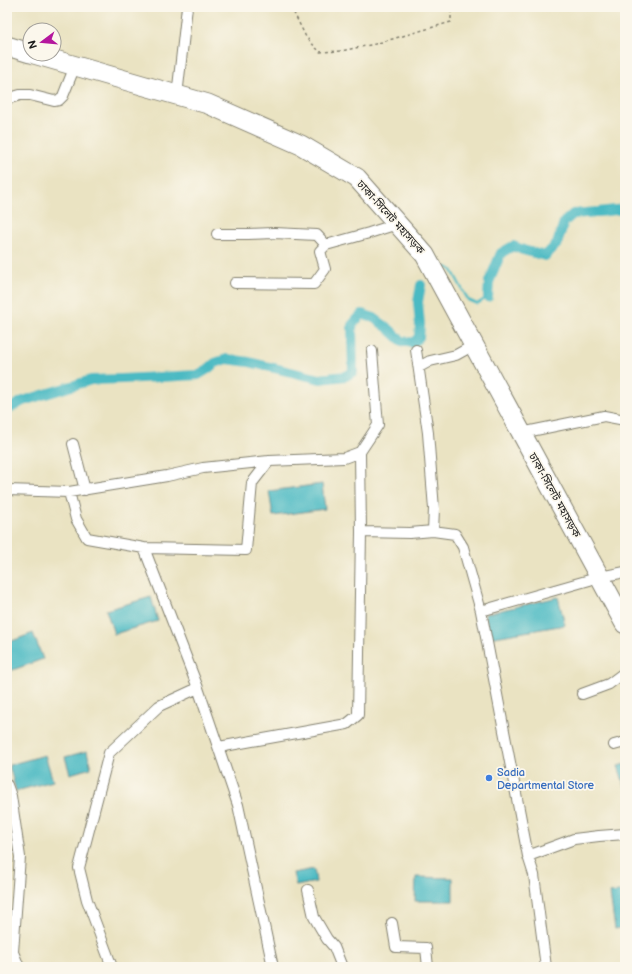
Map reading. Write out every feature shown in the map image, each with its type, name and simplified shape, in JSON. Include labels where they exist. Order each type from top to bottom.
[{"type":"highway","points":[[7,46],[22,51]]},
{"type":"highway","name":"ঢাকা-সিলেট মহাসড়ক","points":[[61,62],[208,104],[301,145],[356,178],[425,255],[625,624]]},
{"type":"street","points":[[177,96],[187,7]]},
{"type":"street","points":[[7,99],[20,95],[30,95],[54,101],[59,100],[63,96],[75,66]]},
{"type":"street","points":[[235,283],[314,284],[325,269],[320,251],[326,244],[397,224]]},
{"type":"street","points":[[217,234],[274,233],[317,235],[326,244]]},
{"type":"street","points":[[419,367],[430,361],[456,355],[474,345]]},
{"type":"street","points":[[416,350],[428,433],[434,509],[433,531]]},
{"type":"street","points":[[219,747],[347,724],[358,715],[361,532],[360,452],[378,425],[372,351]]},
{"type":"street","points":[[521,433],[604,416],[625,420]]},
{"type":"street","points":[[73,444],[85,490]]},
{"type":"street","points":[[7,490],[69,492],[167,476],[203,468],[269,462],[344,458],[360,452]]},
{"type":"street","points":[[69,492],[76,519],[87,538],[144,548],[246,550],[252,483],[269,462]]},
{"type":"street","points":[[361,532],[410,533],[433,531],[455,534],[463,547],[481,611],[528,856],[534,875],[546,967]]},
{"type":"street","points":[[144,548],[198,688],[238,805],[273,967]]},
{"type":"street","points":[[481,611],[600,577],[625,572]]},
{"type":"street","points":[[582,694],[609,684],[625,672]]},
{"type":"street","points":[[112,967],[87,900],[79,868],[109,753],[159,706],[198,688]]},
{"type":"street","points":[[614,745],[625,742]]},
{"type":"street","points":[[7,786],[11,796],[20,857],[13,952],[19,967]]},
{"type":"street","points":[[528,856],[574,839],[625,834]]},
{"type":"street","points":[[308,890],[314,917],[327,939],[334,947],[342,967]]},
{"type":"street","points":[[392,924],[396,947],[426,948],[428,967]]},
{"type":"path","points":[[291,7],[306,37],[320,52],[341,51],[374,44],[452,22],[451,7]]},
{"type":"water","points":[[322,484],[325,509],[273,516],[269,491]]},
{"type":"water","points":[[151,597],[158,621],[114,634],[106,610]]},
{"type":"water","points":[[558,597],[565,625],[489,638],[485,614]]},
{"type":"water","points":[[33,633],[43,659],[10,671],[7,664],[7,643]]},
{"type":"water","points":[[87,751],[91,768],[70,774],[65,757]]},
{"type":"water","points":[[45,755],[53,781],[16,791],[9,765]]},
{"type":"water","points":[[625,764],[625,787],[618,766]]},
{"type":"water","points":[[314,869],[316,882],[296,886],[293,873]]},
{"type":"water","points":[[416,877],[453,878],[453,901],[415,901]]},
{"type":"water","points":[[625,891],[625,927],[615,929],[610,893]]},
{"type":"waterway","points":[[488,297],[489,282],[501,253],[513,246],[545,256],[557,244],[564,222],[573,214],[625,209]]},
{"type":"waterway","points":[[446,267],[452,270],[468,300],[477,304],[488,297]]},
{"type":"waterway","points":[[7,410],[23,401],[91,380],[198,375],[215,363],[227,359],[249,362],[320,379],[346,376],[353,372],[352,325],[362,314],[374,318],[402,341],[413,343],[419,337],[420,325],[418,302],[421,285]]},
{"type":"place","name":"Sadia Departmental Store","points":[[489,778]]}]
